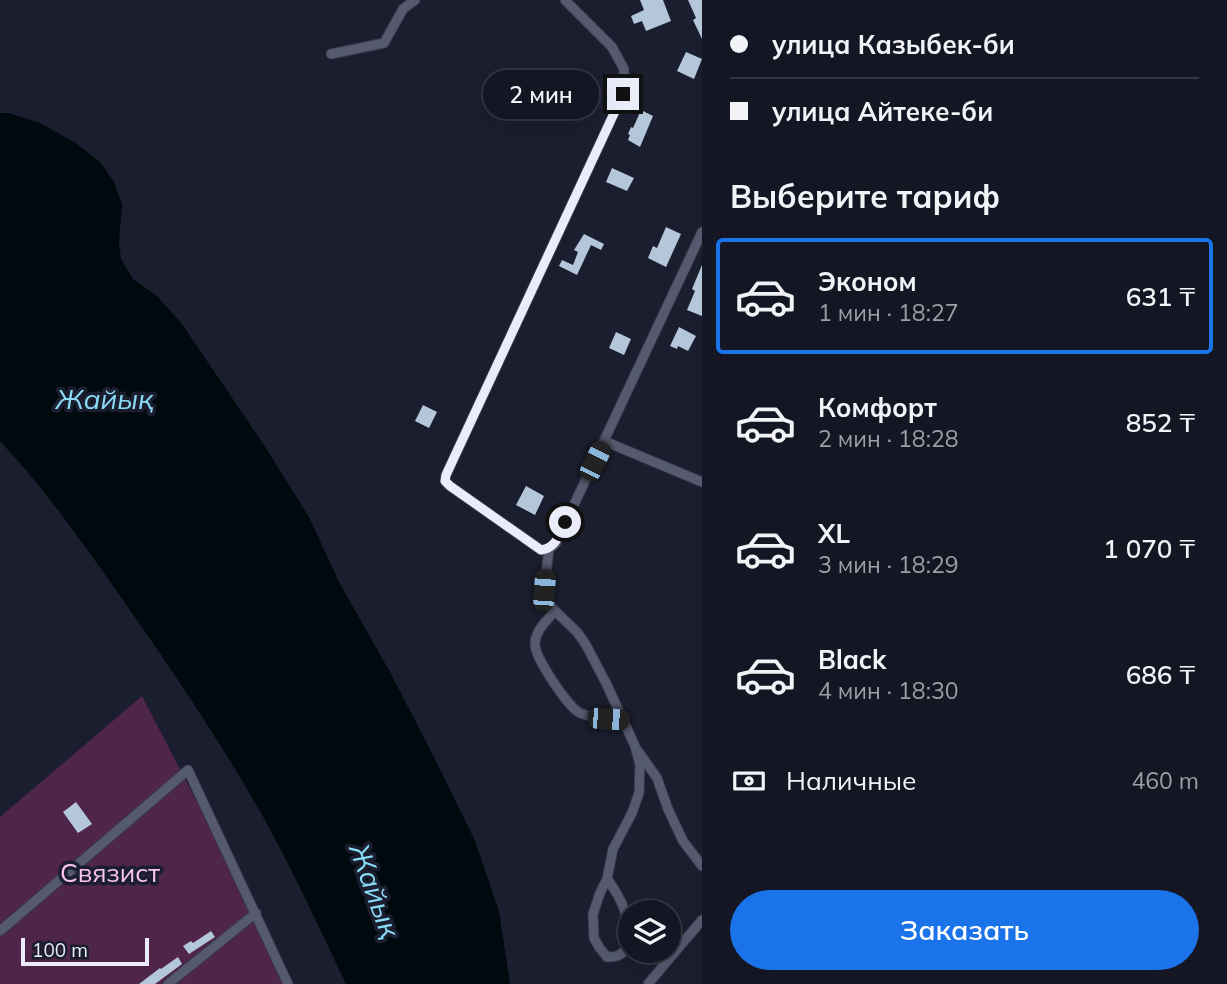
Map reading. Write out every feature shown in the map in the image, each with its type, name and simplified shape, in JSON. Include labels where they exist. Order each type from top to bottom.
[{"type":"street","points":[[331,54],[384,43],[402,9],[415,0]]},
{"type":"street","points":[[552,546],[541,550],[445,481],[623,94],[624,69],[612,47],[565,0]]},
{"type":"street","points":[[607,879],[616,890],[629,922],[629,939],[625,951],[616,958],[607,957],[598,947],[594,938],[593,914],[607,879],[614,849],[639,793],[639,765],[635,746],[624,720],[586,645],[548,602],[544,590],[552,546],[702,232]]},
{"type":"street","points":[[604,441],[702,482]]},
{"type":"street","points":[[555,611],[540,629],[535,644],[539,659],[576,711],[592,718],[624,720]]},
{"type":"street","points":[[635,746],[657,778],[683,841],[702,866]]},
{"type":"street","points":[[0,931],[188,770],[288,984]]},
{"type":"street","points":[[168,984],[256,913]]},
{"type":"street","points":[[648,984],[702,920]]},
{"type":"green space","name":"Связист","points":[[142,696],[291,984],[0,984],[0,817]]},
{"type":"water","name":"Жайық","points":[[0,113],[40,123],[76,143],[101,163],[114,182],[122,204],[119,242],[121,259],[133,279],[157,296],[182,324],[264,445],[309,517],[339,582],[437,763],[475,841],[499,911],[510,984],[346,984],[272,834],[212,731],[79,538],[0,441]]},
{"type":"building","points":[[640,0],[663,0],[671,21],[646,31],[642,21],[634,24],[631,16],[644,10]]},
{"type":"building","points":[[688,0],[702,0],[702,39],[693,20],[696,18]]},
{"type":"building","points":[[686,52],[702,59],[694,79],[677,71]]},
{"type":"building","points":[[641,110],[653,116],[640,147],[628,140],[628,134]]},
{"type":"building","points":[[612,168],[634,178],[627,191],[606,182]]},
{"type":"building","points":[[666,227],[681,234],[666,267],[648,258],[653,246],[657,248]]},
{"type":"building","points":[[584,234],[604,244],[601,250],[591,245],[577,275],[559,266],[562,260],[573,265],[578,252],[574,250]]},
{"type":"building","points":[[702,265],[702,316],[687,310]]},
{"type":"building","points":[[679,327],[696,336],[688,351],[678,346],[677,349],[670,346]]},
{"type":"building","points":[[616,332],[631,339],[624,355],[609,348]]},
{"type":"building","points":[[423,405],[437,412],[429,428],[415,421]]},
{"type":"building","points":[[526,486],[544,496],[535,515],[516,505]]},
{"type":"building","points":[[76,802],[92,824],[78,833],[63,812]]},
{"type":"building","points":[[211,931],[215,937],[189,954],[183,946]]},
{"type":"building","points":[[178,957],[182,964],[155,984],[139,984],[160,968]]},
{"type":"route","points":[[565,522],[556,543],[549,549],[541,550],[445,481],[623,94]]}]
